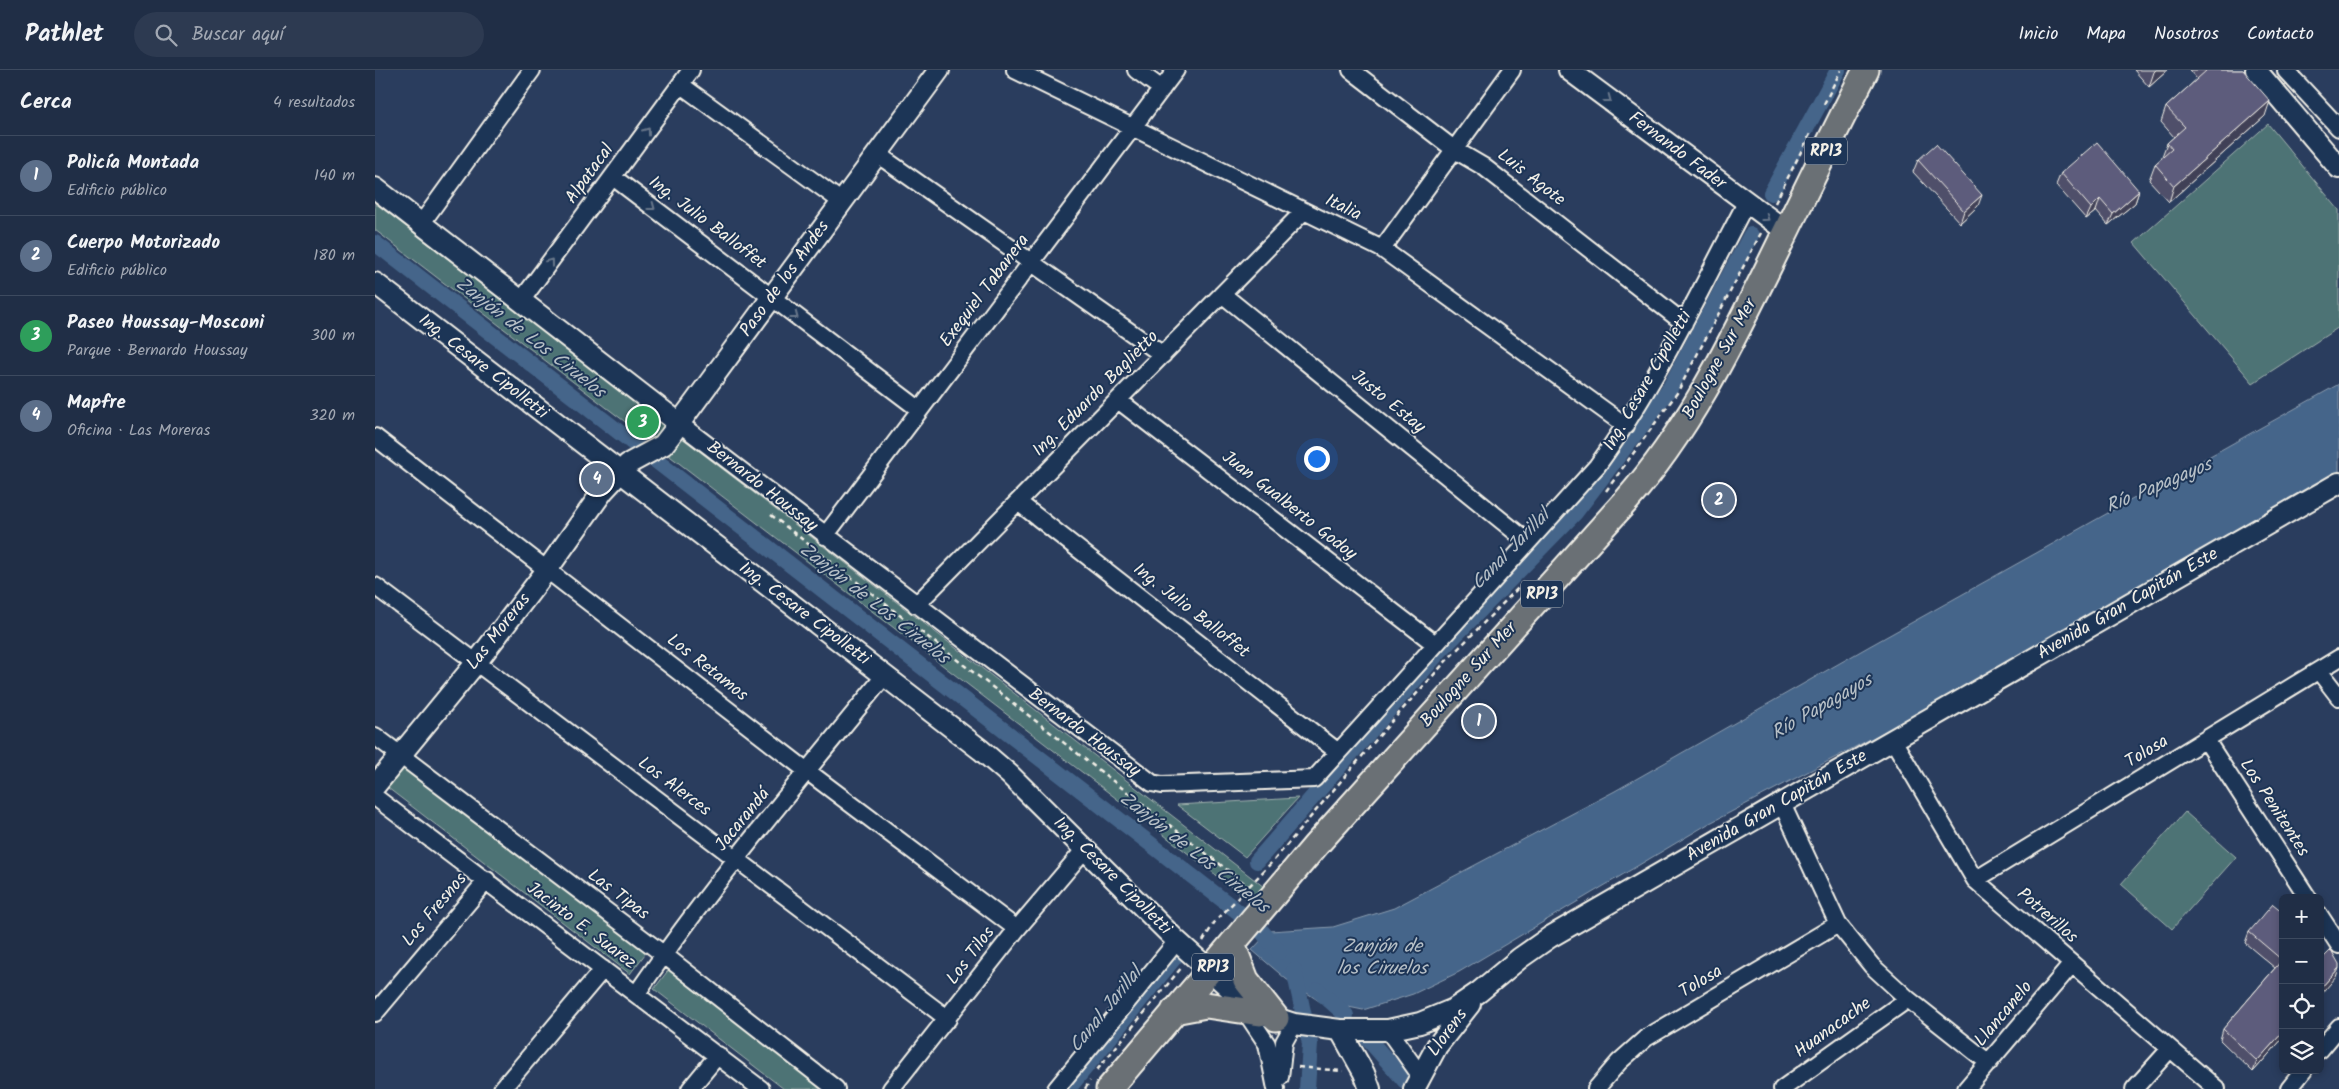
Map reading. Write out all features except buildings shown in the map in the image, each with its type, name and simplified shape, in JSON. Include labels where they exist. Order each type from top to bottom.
[{"type":"main road","name":"Boulogne Sur Mer","points":[[1109,1089],[1175,1011],[1201,963],[1232,944],[1358,797],[1626,501],[1658,462],[1713,376],[1866,70]]},
{"type":"main road","points":[[1232,944],[1246,980],[1275,1018]]},
{"type":"main road","points":[[1175,1011],[1206,1005],[1275,1018]]},
{"type":"street","points":[[421,224],[531,70]]},
{"type":"street","name":"Alpatacal","points":[[521,301],[691,70]]},
{"type":"street","name":"Paso de los Andes","points":[[624,469],[663,445],[680,424],[939,70]]},
{"type":"street","name":"Italia","points":[[1015,70],[1382,249],[1626,426]]},
{"type":"street","points":[[1137,70],[1162,89]]},
{"type":"street","name":"Exequiel Tabanera","points":[[825,536],[1176,70]]},
{"type":"street","name":"Luis Agote","points":[[1351,70],[1455,150],[1484,166],[1684,323]]},
{"type":"street","points":[[1382,249],[1512,70]]},
{"type":"street","name":"Fernando Fader","points":[[1569,70],[1785,231]]},
{"type":"street","points":[[2256,70],[2339,168]]},
{"type":"street","points":[[2269,86],[2287,70],[2339,128]]},
{"type":"street","points":[[681,85],[842,202]]},
{"type":"street","points":[[877,154],[1163,355]]},
{"type":"street","name":"Ing. Julio Balloffet","points":[[613,177],[919,410]]},
{"type":"street","name":"Bernardo Houssay","points":[[375,188],[825,536],[1152,783]]},
{"type":"street","name":"Ing. Cesare Cipolletti","points":[[1152,783],[1314,779],[1597,466],[1626,426],[1684,323],[1746,203]]},
{"type":"street","name":"Ing. Eduardo Baglietto","points":[[916,605],[1304,211]]},
{"type":"street","name":"Ing. Cesare Cipolletti","points":[[375,284],[624,469],[1011,775],[1201,963]]},
{"type":"street","name":"Justo Estay","points":[[1222,294],[1528,542]]},
{"type":"street","name":"Juan Gualberto Godoy","points":[[1118,400],[1435,644]]},
{"type":"street","name":"Los Retamos","points":[[375,437],[807,771],[1017,929]]},
{"type":"street","name":"Las Moreras","points":[[375,786],[476,662],[547,570],[603,491],[624,469]]},
{"type":"street","name":"Avenida Gran Capitán Este","points":[[1275,1018],[1333,1028],[1388,1030],[1438,1017],[1479,992],[1520,958],[1550,937],[2338,484]]},
{"type":"street","name":"Ing. Julio Balloffet","points":[[1018,502],[1339,752]]},
{"type":"street","name":"Los Alerces","points":[[375,586],[948,1019]]},
{"type":"street","name":"Tolosa","points":[[1975,880],[2339,658]]},
{"type":"street","points":[[2319,671],[2339,697]]},
{"type":"street","name":"Jacarandá","points":[[637,993],[663,954],[737,859],[885,675]]},
{"type":"street","name":"Las Tipas","points":[[375,736],[663,954],[836,1089]]},
{"type":"street","name":"Potrerillos","points":[[1893,740],[1975,880],[2217,1089]]},
{"type":"street","name":"Los Penitentes","points":[[2206,740],[2305,894]]},
{"type":"street","name":"Jacinto E. Suarez","points":[[375,796],[761,1089]]},
{"type":"street","points":[[1782,804],[1838,924],[1872,966],[1908,999],[1989,1063]]},
{"type":"street","name":"Los Tilos","points":[[891,1089],[1017,929],[1085,848]]},
{"type":"street","name":"Los Fresnos","points":[[375,1013],[487,880]]},
{"type":"street","points":[[2324,922],[2339,945]]},
{"type":"street","name":"Tolosa","points":[[1596,1089],[1619,1062],[1646,1038],[1838,924]]},
{"type":"street","points":[[1056,1089],[1177,941]]},
{"type":"street","points":[[1201,963],[1275,1018],[1287,1035],[1282,1052],[1278,1089]]},
{"type":"street","name":"Llancanelo","points":[[1966,1089],[2072,964]]},
{"type":"street","points":[[502,1089],[603,969]]},
{"type":"street","name":"Llorens","points":[[1417,1082],[1437,1046],[1479,992]]},
{"type":"street","name":"Huanacache","points":[[1782,1089],[1908,999]]},
{"type":"street","points":[[1275,1018],[1267,1044],[1278,1089]]},
{"type":"street","points":[[2324,1045],[2339,1027]]},
{"type":"street","points":[[1333,1028],[1367,1081]]},
{"type":"street","name":"Llorens","points":[[1388,1030],[1417,1082]]},
{"type":"street","points":[[2134,1089],[2170,1049]]},
{"type":"street","points":[[690,1089],[718,1055]]},
{"type":"street","points":[[2289,1089],[2301,1074]]},
{"type":"path","points":[[770,514],[1268,901]]},
{"type":"path","points":[[1085,1089],[1102,1062],[1201,963],[1214,923],[1247,887]]},
{"type":"path","points":[[1298,1067],[1367,1081]]},
{"type":"green space","points":[[2268,124],[2339,210],[2339,327],[2253,383],[2134,243]]},
{"type":"green space","points":[[375,203],[912,614],[1264,887],[1250,901],[375,230]]},
{"type":"green space","points":[[401,762],[648,950],[630,974],[384,785]]},
{"type":"green space","points":[[1298,798],[1245,857],[1177,805]]},
{"type":"green space","points":[[2185,812],[2236,857],[2172,929],[2121,884]]},
{"type":"green space","points":[[670,968],[829,1089],[784,1089],[654,989]]},
{"type":"water","name":"Zanjón de los Ciruelos","points":[[2339,384],[2339,479],[1878,735],[1708,824],[1459,972],[1413,994],[1363,1010],[1319,1001],[1286,979],[1252,950],[1270,931],[1333,927],[1394,908],[1615,791],[1868,647]]},
{"type":"waterway","name":"Canal Jarillal","points":[[1771,193],[1838,70]]},
{"type":"waterway","name":"Canal Jarillal","points":[[1257,861],[1439,652],[1575,513],[1670,388],[1751,235]]},
{"type":"waterway","name":"Zanjón de Los Ciruelos","points":[[375,243],[1259,928],[1279,952]]},
{"type":"waterway","name":"Canal Jarillal","points":[[1068,1089],[1175,957]]},
{"type":"waterway","points":[[1294,970],[1310,1044],[1307,1089]]},
{"type":"waterway","name":"Zanjón de Los Ciruelos","points":[[1318,990],[1346,1015]]},
{"type":"waterway","points":[[1368,1039],[1405,1081]]},
{"type":"place","name":"Paseo Houssay-Mosconi","points":[[643,422]]},
{"type":"place","name":"Mapfre","points":[[597,479]]},
{"type":"place","name":"Cuerpo Motorizado","points":[[1719,500]]},
{"type":"place","name":"Policía Montada","points":[[1479,721]]},
{"type":"water label","name":"Río Papagayos","points":[[2159,486]]},
{"type":"water label","name":"Río Papagayos","points":[[1822,707]]}]
